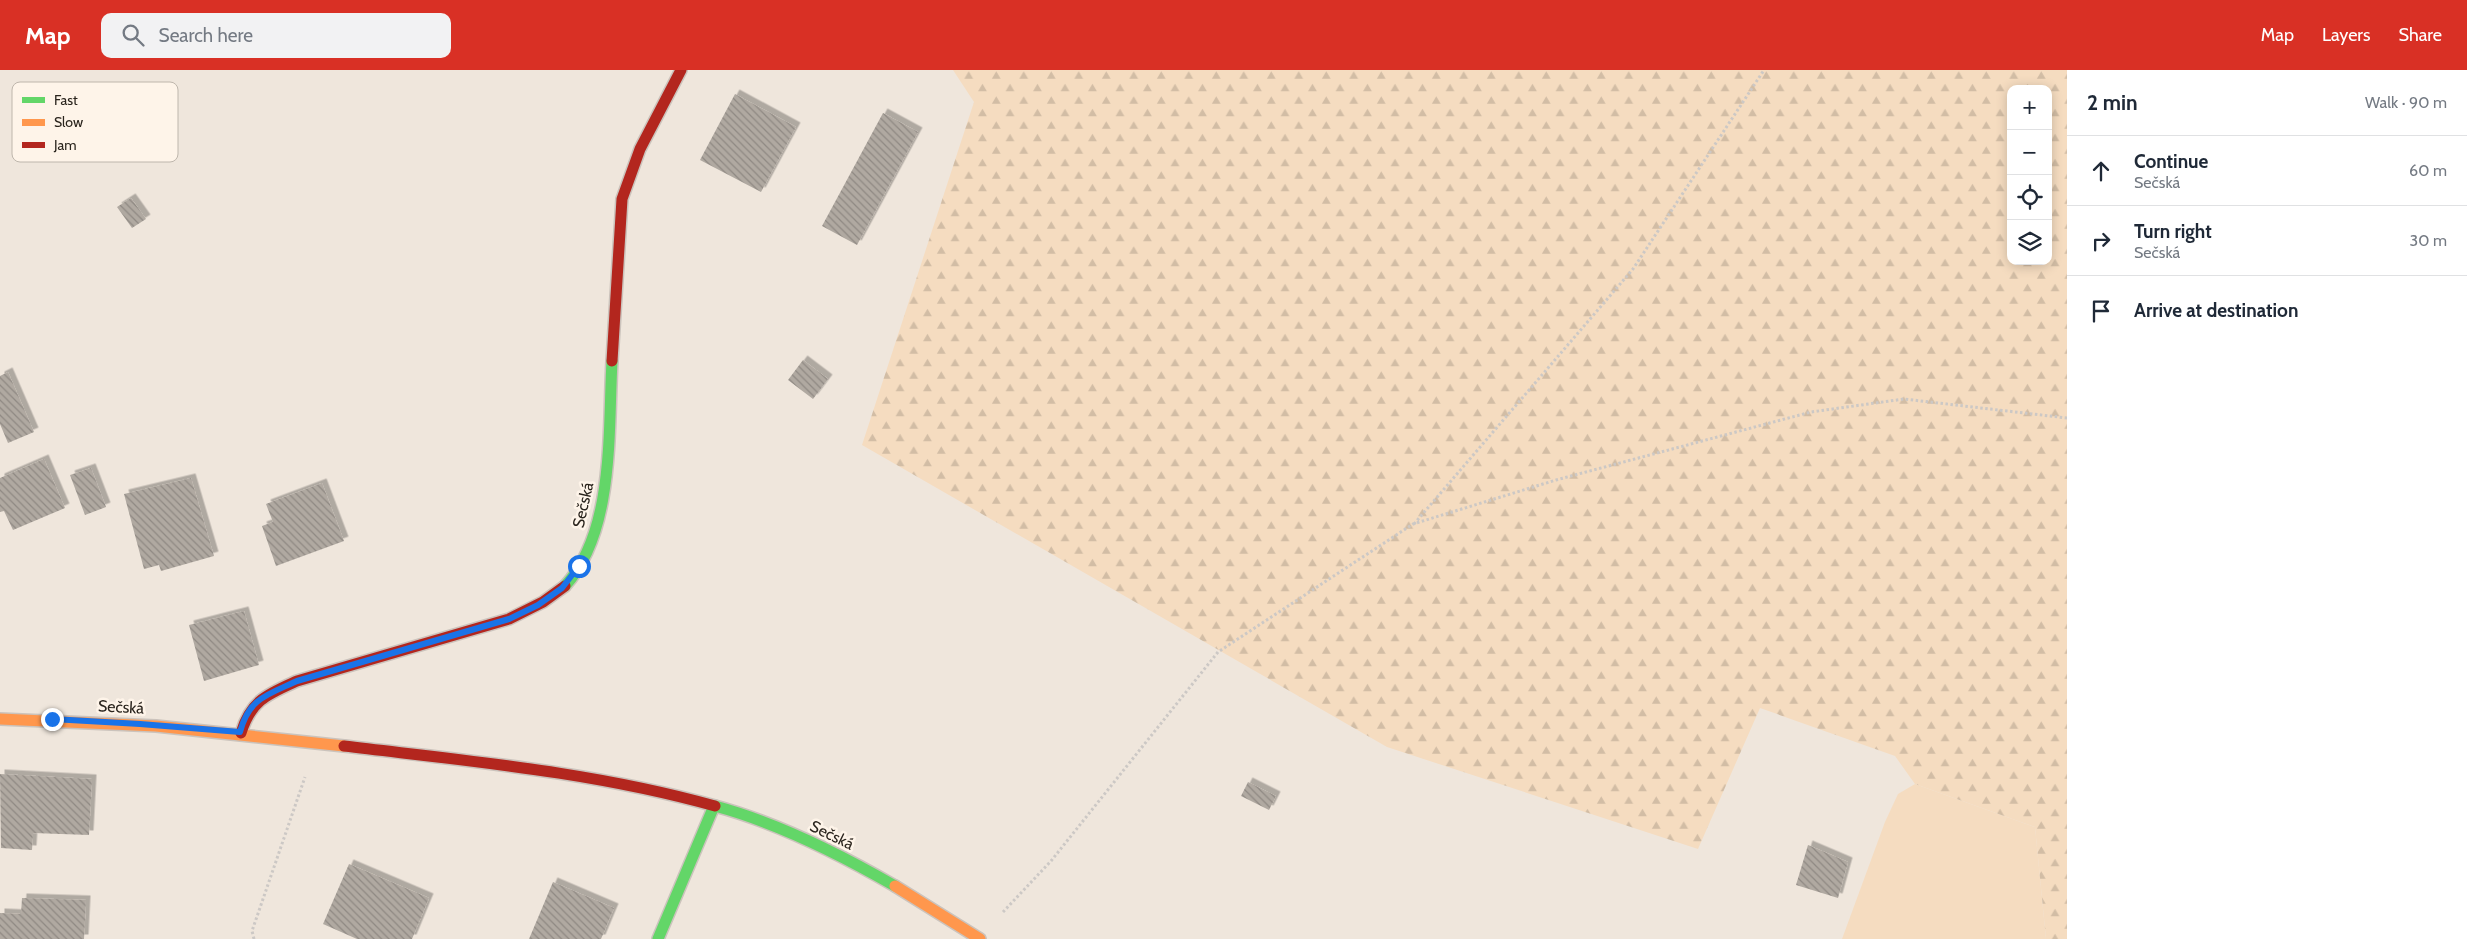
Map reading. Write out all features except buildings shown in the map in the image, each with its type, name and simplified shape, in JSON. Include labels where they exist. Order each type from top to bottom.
[{"type":"street","name":"Sečská","points":[[240,732],[244,717],[251,706],[268,694],[297,681],[509,619],[538,605],[562,588],[579,566],[600,512],[606,480],[622,199],[630,172],[649,128],[681,70]]},
{"type":"street","name":"Sečská","points":[[0,719],[140,724],[240,732],[517,767],[613,782],[714,806],[763,822],[819,845],[921,900],[979,938]]},
{"type":"street","points":[[658,939],[714,806]]},
{"type":"path","points":[[979,938],[1051,861],[1218,652],[1413,524],[1633,269],[1764,70]]},
{"type":"path","points":[[1413,524],[1556,480],[1811,412],[1904,399],[2067,418]]},
{"type":"path","points":[[254,939],[252,931],[318,742]]},
{"type":"green space","points":[[953,70],[2067,70],[2067,939],[2046,939],[2035,827],[1915,784],[1895,756],[1760,708],[1698,849],[1387,747],[862,445],[974,102]]},
{"type":"green space","points":[[1915,784],[2035,827],[2046,939],[1842,939],[1885,822],[1898,794]]},
{"type":"traffic: fast","points":[[565,586],[581,563],[593,537],[601,509],[609,448],[612,361]]},
{"type":"traffic: fast","points":[[658,939],[714,806]]},
{"type":"traffic: fast","points":[[715,806],[785,830],[852,862],[895,886]]},
{"type":"traffic: slow","points":[[0,719],[156,726],[344,746]]},
{"type":"traffic: slow","points":[[895,886],[980,939]]},
{"type":"traffic: jam","points":[[612,361],[622,199],[640,149],[681,70]]},
{"type":"traffic: jam","points":[[241,733],[255,705],[269,694],[297,681],[509,619],[543,602],[565,586]]},
{"type":"traffic: jam","points":[[344,746],[577,776],[623,784],[715,806]]},
{"type":"route","points":[[52,719],[240,732],[244,717],[251,706],[268,694],[297,681],[509,619],[538,605],[562,588],[579,566]]}]
